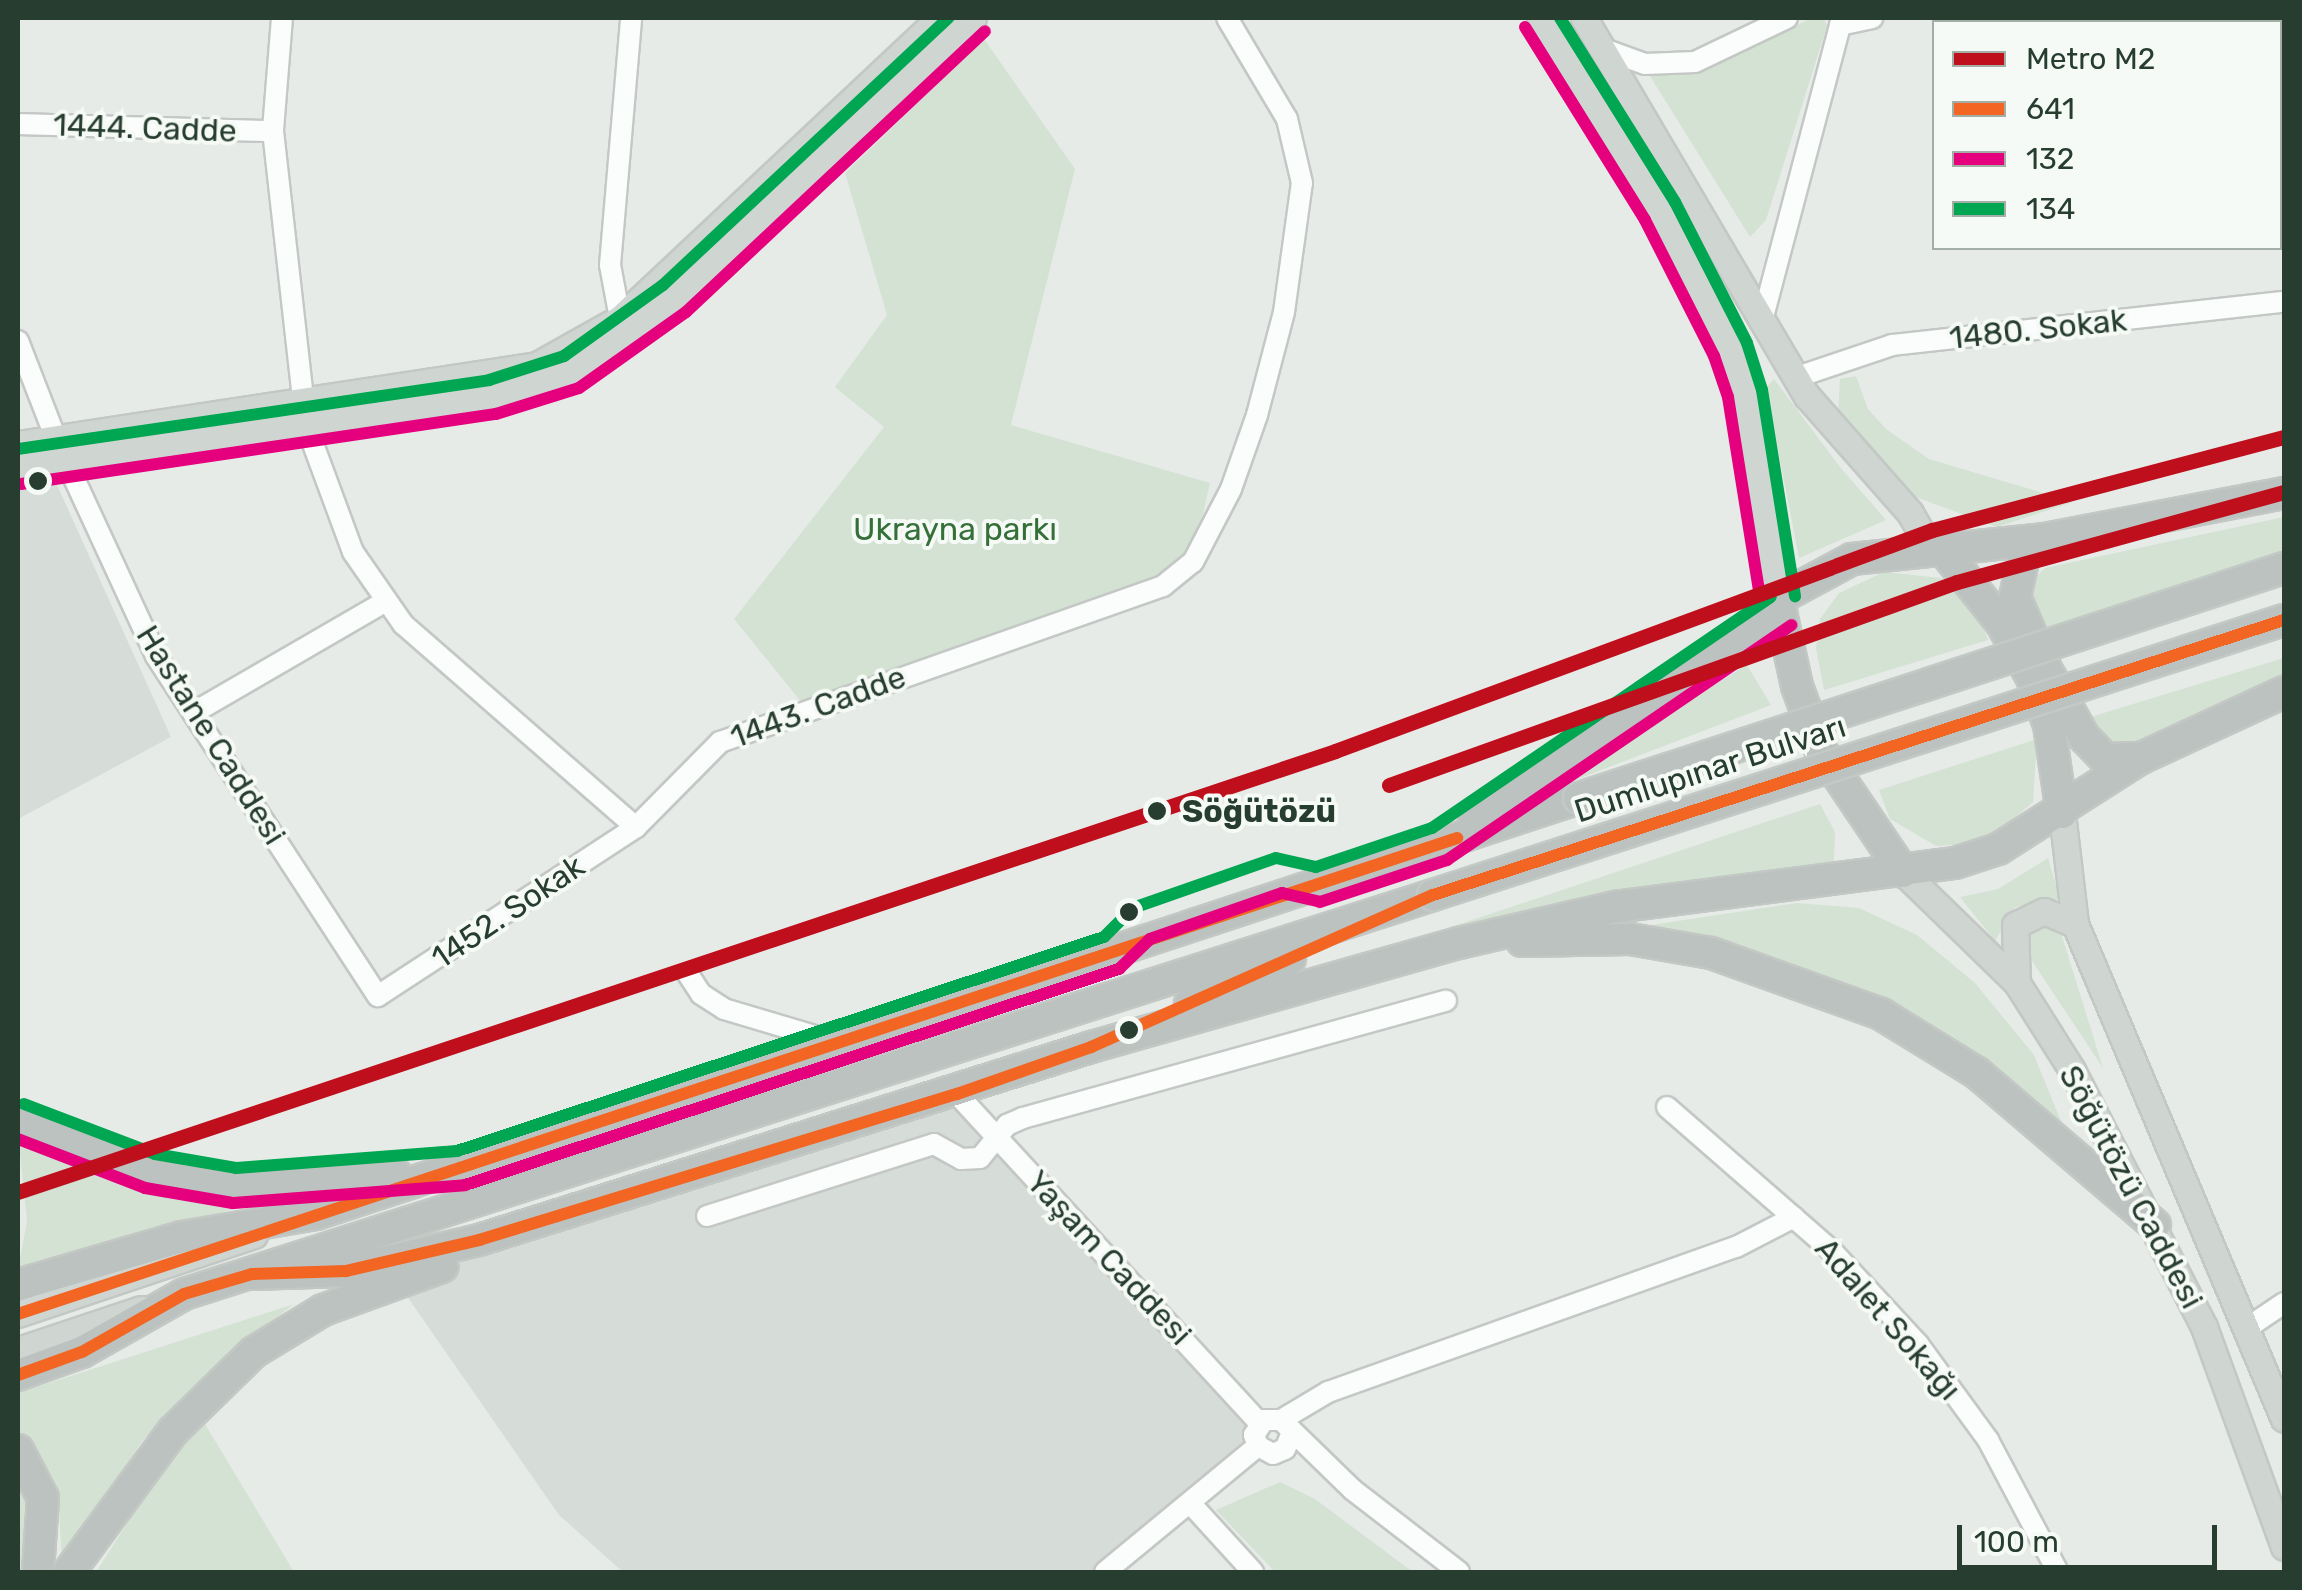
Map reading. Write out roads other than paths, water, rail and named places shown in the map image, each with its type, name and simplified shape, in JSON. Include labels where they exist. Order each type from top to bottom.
[{"type":"highway","name":"Dumlupınar Bulvarı","points":[[1440,844],[1779,605],[1852,559],[1936,547],[2045,540],[2284,492]]},
{"type":"highway","points":[[2045,540],[2024,556],[2015,597],[2046,670],[2084,737],[2105,760],[2142,758]]},
{"type":"highway","points":[[1936,547],[2002,624],[2032,678],[2049,725],[2062,813]]},
{"type":"highway","name":"Dumlupınar Bulvarı","points":[[18,1285],[182,1237],[316,1214],[2284,568]]},
{"type":"highway","points":[[1779,605],[1796,686],[1820,749],[1902,872]]},
{"type":"highway","name":"Dumlupınar Bulvarı","points":[[18,1375],[82,1352],[184,1294],[2284,620]]},
{"type":"highway","points":[[252,1274],[346,1271],[479,1240],[670,1178],[958,1094],[1091,1047],[1459,943],[1615,907],[1902,872],[1998,849],[2062,813],[2142,758],[2284,692]]},
{"type":"highway","points":[[1091,1047],[1434,895]]},
{"type":"highway","points":[[1459,943],[1646,942],[1711,953],[1864,1007],[1977,1073],[2155,1225]]},
{"type":"highway","points":[[18,1120],[150,1170],[235,1186],[460,1168]]},
{"type":"highway","points":[[69,1572],[173,1431],[224,1377],[282,1332],[364,1293],[584,1221],[670,1178]]},
{"type":"highway","points":[[18,1450],[43,1498],[38,1572]]},
{"type":"main road","points":[[622,330],[940,18]]},
{"type":"main road","points":[[18,467],[61,450],[538,385],[622,330],[973,18]]},
{"type":"main road","points":[[1540,18],[1660,211],[1730,349],[1744,393],[1779,605]]},
{"type":"main road","points":[[1584,18],[1797,377],[1846,446],[1910,512],[1936,547]]},
{"type":"main road","points":[[18,444],[61,450]]},
{"type":"main road","name":"Söğütözü Caddesi","points":[[2062,813],[2076,924],[2284,1420]]},
{"type":"main road","name":"Söğütözü Caddesi","points":[[1902,872],[2017,983],[2155,1225],[2204,1327],[2284,1547]]},
{"type":"main road","points":[[2017,983],[2014,924],[2044,911],[2076,924]]},
{"type":"main road","points":[[18,1314],[316,1214]]},
{"type":"main road","points":[[18,1350],[184,1294]]},
{"type":"street","points":[[282,18],[273,131],[305,415],[346,536],[382,603],[636,827]]},
{"type":"street","points":[[622,330],[612,230],[632,18]]},
{"type":"street","name":"1443. Cadde","points":[[636,827],[720,742],[1163,586],[1193,562],[1231,489],[1258,415],[1284,312],[1301,199],[1298,148],[1287,119],[1227,18]]},
{"type":"street","points":[[1606,50],[1645,64],[1695,62],[1787,18]]},
{"type":"street","points":[[1763,317],[1841,21],[1872,18]]},
{"type":"street","name":"1444. Cadde","points":[[18,124],[273,131]]},
{"type":"street","name":"1480. Sokak","points":[[1797,377],[1892,345],[2284,302]]},
{"type":"street","name":"Hastane Caddesi","points":[[18,341],[61,450],[148,642],[378,996]]},
{"type":"street","points":[[193,713],[382,603]]},
{"type":"street","name":"1452. Sokak","points":[[378,996],[636,827]]},
{"type":"street","points":[[688,974],[701,994],[724,1009],[837,1043]]},
{"type":"street","points":[[707,1216],[934,1144],[961,1159],[980,1158],[1000,1140],[1007,1125],[1024,1118],[1446,1002]]},
{"type":"street","name":"Yaşam Caddesi","points":[[958,1094],[1260,1423]]},
{"type":"street","name":"Adalet Sokağı","points":[[1668,1107],[1794,1217],[1955,1392],[2058,1572]]},
{"type":"street","points":[[1105,1572],[1258,1446],[1284,1435],[1328,1392],[1736,1247],[1794,1217]]},
{"type":"street","points":[[2247,1328],[2284,1303]]},
{"type":"street","points":[[1258,1446],[1260,1423],[1284,1435],[1459,1572]]},
{"type":"street","points":[[1192,1504],[1254,1572]]},
{"type":"metro line","name":"M2","points":[[18,1192],[1335,751],[1932,530],[2284,437]]},
{"type":"metro line","name":"M2","points":[[1389,785],[1957,582],[2284,492]]},
{"type":"place","name":"Söğütözü","points":[[1157,811]]},
{"type":"park label","name":"Ukrayna parkı","points":[[955,529]]}]
